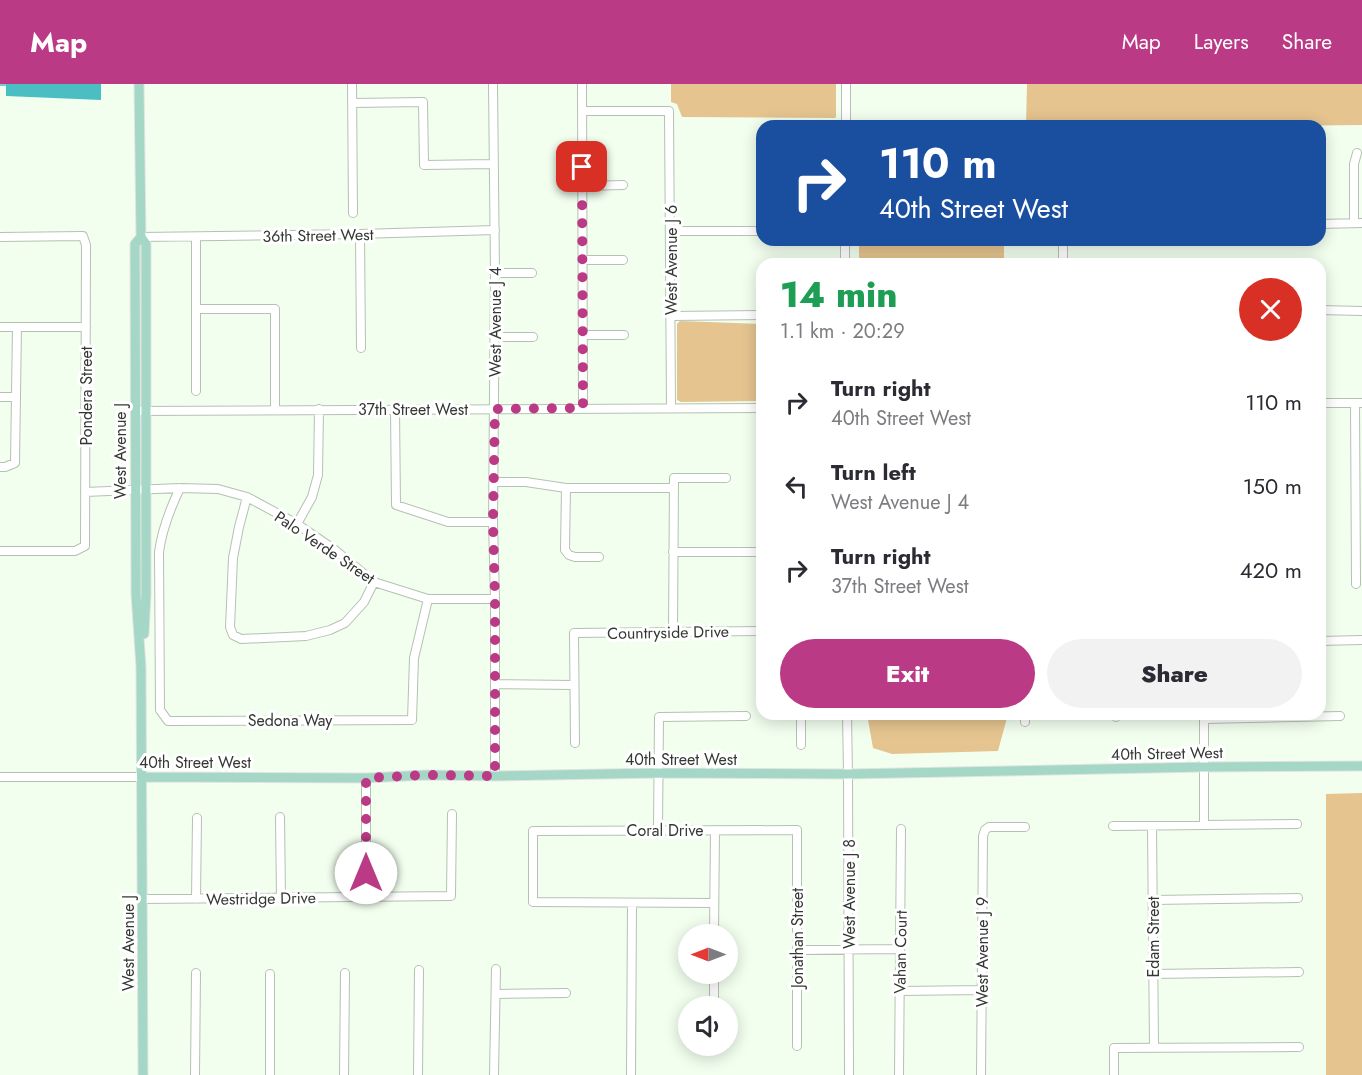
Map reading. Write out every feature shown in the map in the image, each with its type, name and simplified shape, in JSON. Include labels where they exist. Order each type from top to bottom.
[{"type":"main road","name":"West Avenue J","points":[[140,84],[141,237],[146,244],[146,595],[141,667]]},
{"type":"main road","name":"West Avenue J","points":[[141,237],[135,244],[135,490],[136,594],[141,667],[143,1075]]},
{"type":"main road","name":"40th Street West","points":[[142,777],[366,778],[426,775],[658,773],[848,774],[1362,766]]},
{"type":"street","points":[[352,84],[353,213]]},
{"type":"street","name":"West Avenue J 4","points":[[493,84],[495,776]]},
{"type":"street","points":[[582,84],[583,408]]},
{"type":"street","points":[[846,84],[846,120]]},
{"type":"street","points":[[352,103],[423,102],[424,165],[494,164]]},
{"type":"street","name":"West Avenue J 6","points":[[582,111],[669,111],[671,408]]},
{"type":"street","points":[[1326,224],[1358,223],[1354,164],[1357,153]]},
{"type":"street","points":[[583,186],[622,185]]},
{"type":"street","name":"36th Street West","points":[[141,237],[495,230]]},
{"type":"street","points":[[671,231],[756,231]]},
{"type":"street","points":[[360,234],[361,348]]},
{"type":"street","name":"Pondera Street","points":[[0,237],[83,237],[86,246],[85,546],[75,551],[0,551]]},
{"type":"street","points":[[196,237],[196,391]]},
{"type":"street","points":[[583,260],[623,260]]},
{"type":"street","points":[[495,273],[532,273]]},
{"type":"street","points":[[196,309],[275,309],[275,410]]},
{"type":"street","points":[[1326,310],[1362,311]]},
{"type":"street","points":[[671,316],[756,315]]},
{"type":"street","points":[[0,327],[86,327]]},
{"type":"street","points":[[0,467],[15,463],[17,327]]},
{"type":"street","points":[[583,335],[624,335]]},
{"type":"street","points":[[495,338],[533,337]]},
{"type":"street","points":[[0,398],[16,397]]},
{"type":"street","points":[[1326,403],[1358,403],[1359,478],[1356,584]]},
{"type":"street","name":"37th Street West","points":[[135,411],[756,408]]},
{"type":"street","points":[[297,524],[312,497],[318,475],[319,409]]},
{"type":"street","points":[[395,409],[396,505],[448,522],[493,522]]},
{"type":"street","points":[[673,632],[674,478],[726,478]]},
{"type":"street","points":[[494,482],[526,482],[566,488],[674,488]]},
{"type":"street","name":"Palo Verde Street","points":[[85,492],[180,488],[218,489],[247,497],[297,524],[335,550],[374,582],[428,599],[495,599]]},
{"type":"street","name":"Sedona Way","points":[[180,488],[167,518],[159,552],[160,710],[168,721],[412,720],[414,658],[428,599]]},
{"type":"street","points":[[566,488],[565,550],[568,555],[575,557],[599,556]]},
{"type":"street","points":[[247,497],[233,558],[230,627],[233,635],[241,639],[306,636],[330,630],[345,622],[364,602],[374,582]]},
{"type":"street","points":[[674,552],[756,552]]},
{"type":"street","name":"Countryside Drive","points":[[574,685],[574,633],[756,631]]},
{"type":"street","points":[[1326,641],[1362,640]]},
{"type":"street","points":[[495,684],[574,685],[575,743]]},
{"type":"street","points":[[658,830],[659,717],[746,716]]},
{"type":"street","points":[[1326,716],[1340,716]]},
{"type":"street","points":[[801,720],[801,746]]},
{"type":"street","name":"West Avenue J 8","points":[[847,720],[849,1075]]},
{"type":"street","points":[[1204,720],[1204,825]]},
{"type":"street","name":"40th Street West","points":[[0,777],[142,777]]},
{"type":"street","points":[[366,778],[366,896]]},
{"type":"street","name":"Westridge Drive","points":[[142,899],[452,896],[452,814]]},
{"type":"street","points":[[280,817],[281,898]]},
{"type":"street","points":[[196,899],[197,818]]},
{"type":"street","points":[[1113,826],[1297,824]]},
{"type":"street","name":"Edam Street","points":[[1152,826],[1154,1047]]},
{"type":"street","name":"West Avenue J 9","points":[[981,1075],[982,836],[989,827],[1025,827]]},
{"type":"street","name":"Vahan Court","points":[[899,1075],[901,829]]},
{"type":"street","points":[[714,924],[715,830]]},
{"type":"street","name":"Coral Drive","points":[[632,903],[533,902],[533,831],[797,830]]},
{"type":"street","name":"Jonathan Street","points":[[797,830],[797,1046]]},
{"type":"street","points":[[1153,900],[1298,898]]},
{"type":"street","points":[[631,1075],[632,903],[714,903]]},
{"type":"street","points":[[797,950],[900,949]]},
{"type":"street","points":[[494,1075],[496,969]]},
{"type":"street","points":[[418,1075],[419,970]]},
{"type":"street","points":[[1153,974],[1299,972]]},
{"type":"street","points":[[195,1075],[196,973]]},
{"type":"street","points":[[344,1075],[345,973]]},
{"type":"street","points":[[270,974],[270,1075]]},
{"type":"street","points":[[900,991],[982,990]]},
{"type":"street","points":[[496,994],[566,993]]},
{"type":"street","points":[[1114,1075],[1114,1048],[1299,1047]]},
{"type":"shaded area","points":[[671,84],[836,84],[836,117],[682,117],[677,104],[671,102]]},
{"type":"shaded area","points":[[1027,84],[1362,84],[1362,125],[1326,125],[1326,120],[1026,120]]},
{"type":"shaded area","points":[[859,246],[1004,246],[1004,258],[859,258]]},
{"type":"shaded area","points":[[680,321],[756,324],[756,401],[681,402],[677,400],[677,324]]},
{"type":"shaded area","points":[[868,720],[1006,720],[998,751],[892,754],[873,748]]},
{"type":"shaded area","points":[[1362,793],[1362,1075],[1326,1075],[1326,794]]},
{"type":"water","points":[[6,84],[101,84],[101,100],[6,96]]},
{"type":"waterway","points":[[0,85],[6,85]]},
{"type":"route","points":[[366,873],[366,778],[426,775],[495,776],[493,522],[495,409],[583,408],[582,167]]}]
